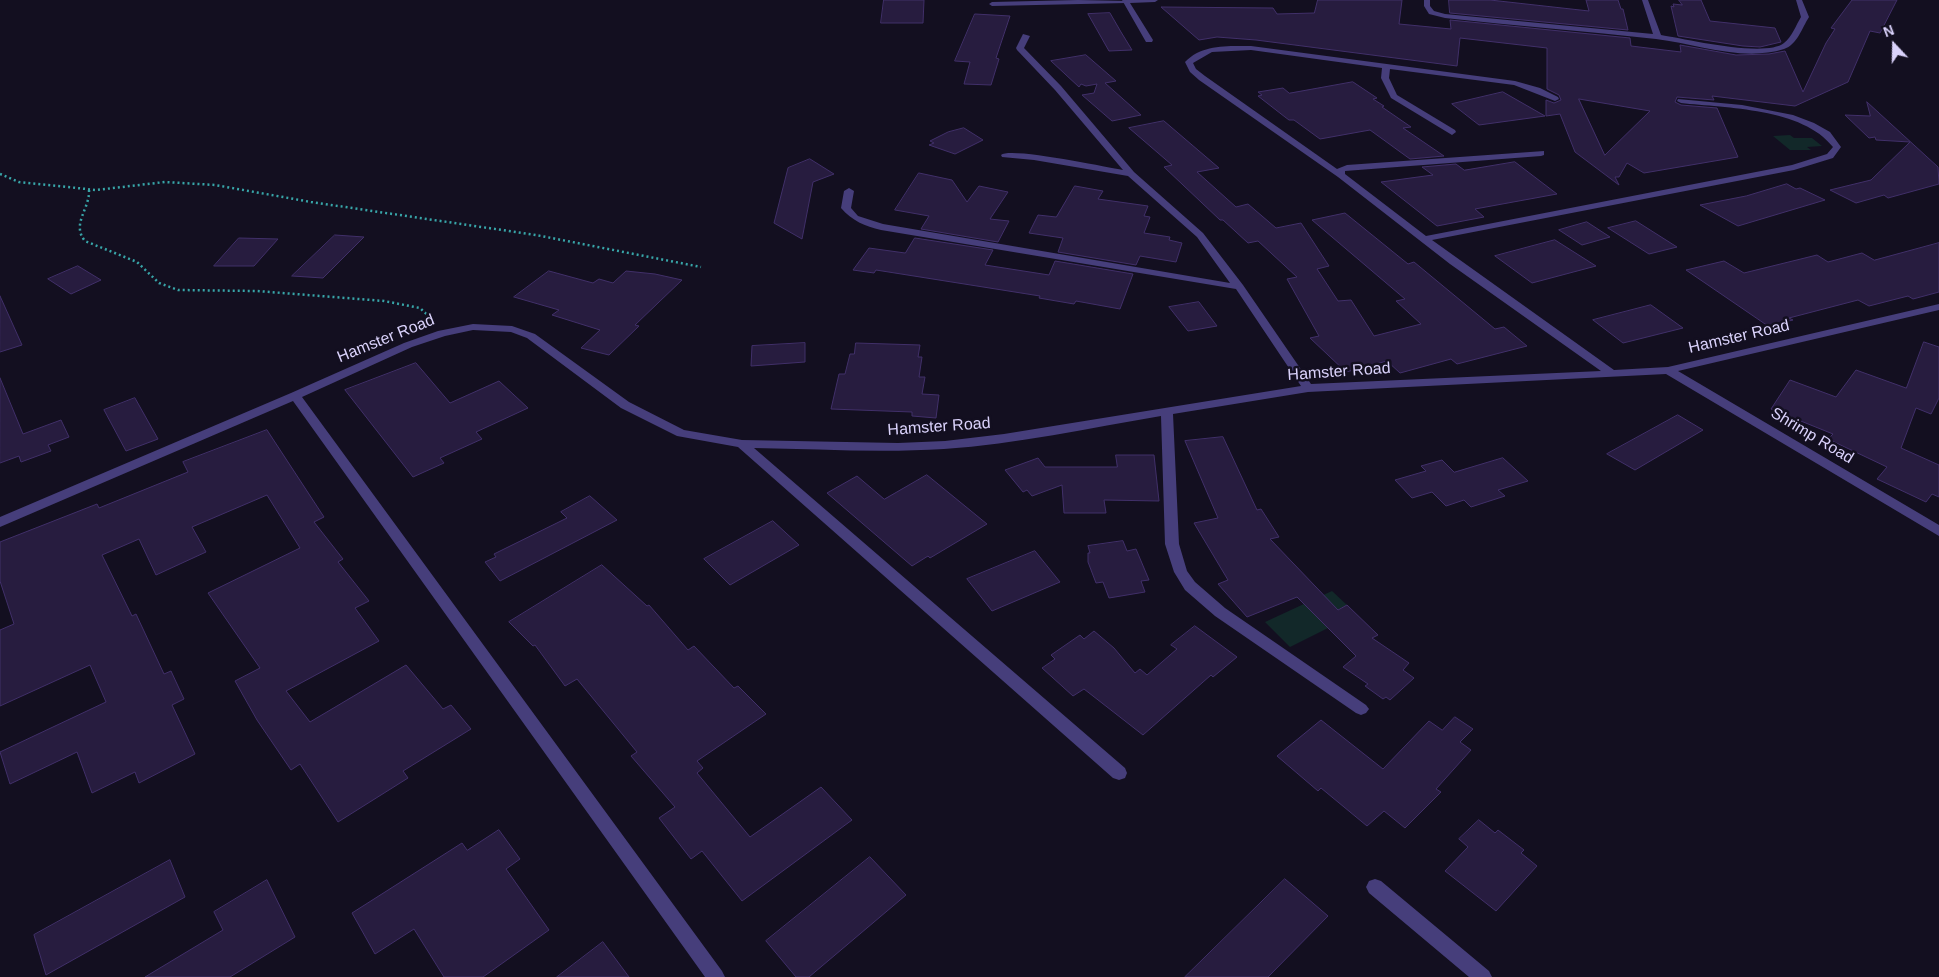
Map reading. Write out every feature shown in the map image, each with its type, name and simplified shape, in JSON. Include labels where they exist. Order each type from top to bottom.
[{"type":"street","points":[[1125,0],[1149,40]]},
{"type":"street","points":[[992,4],[1155,0]]},
{"type":"street","points":[[1427,0],[1427,6],[1431,13],[1445,16],[1658,37],[1738,49],[1769,50],[1784,47],[1791,40],[1805,17],[1799,0]]},
{"type":"street","points":[[1645,0],[1658,37]]},
{"type":"street","points":[[1026,36],[1020,48],[1058,88],[1132,174],[1200,235],[1239,287],[1308,388]]},
{"type":"street","points":[[1555,99],[1516,83],[1251,48],[1216,48],[1198,54],[1189,62],[1193,70],[1202,78],[1341,175],[1424,240],[1612,374]]},
{"type":"street","points":[[1386,66],[1385,78],[1394,96],[1452,132]]},
{"type":"street","points":[[1424,240],[1463,230],[1794,167],[1830,156],[1837,147],[1835,142],[1822,131],[1788,116],[1758,110],[1681,101]]},
{"type":"street","points":[[1341,175],[1341,170],[1347,168],[1541,153]]},
{"type":"street","points":[[1005,156],[1034,157],[1132,174]]},
{"type":"street","points":[[849,192],[846,208],[855,218],[881,228],[1239,287]]},
{"type":"street","name":"Hamster Road","points":[[0,522],[295,396],[408,345],[442,333],[473,327],[488,326],[522,332],[531,336],[625,405],[681,433],[742,444],[898,447],[945,445],[1004,438],[1308,388],[1668,370],[1939,307]]},
{"type":"street","name":"Shrimp Road","points":[[1668,370],[1939,531]]},
{"type":"street","points":[[295,396],[716,977]]},
{"type":"street","points":[[1167,411],[1172,544],[1182,572],[1190,586],[1220,612],[1361,709]]},
{"type":"street","points":[[742,444],[1119,773]]},
{"type":"street","points":[[1376,887],[1483,977]]},
{"type":"path","points":[[0,174],[19,182],[89,190],[120,189],[165,182],[215,185],[311,202],[536,235],[701,267]]},
{"type":"path","points":[[89,190],[89,201],[78,226],[80,237],[85,241],[137,262],[144,267],[153,279],[168,288],[189,291],[257,291],[407,304],[427,313],[442,333]]},
{"type":"green space","points":[[1790,135],[1794,138],[1812,138],[1822,146],[1807,147],[1811,150],[1790,150],[1773,136]]},
{"type":"green space","points":[[1332,591],[1347,605],[1319,619],[1328,628],[1290,647],[1265,622]]},
{"type":"building","points":[[884,0],[924,0],[923,23],[881,23]]},
{"type":"building","points":[[1318,0],[1402,0],[1399,24],[1451,29],[1450,20],[1630,38],[1631,46],[1681,52],[1680,45],[1736,55],[1769,54],[1785,51],[1803,92],[1826,43],[1835,29],[1831,28],[1852,0],[1897,0],[1880,33],[1870,31],[1848,82],[1795,106],[1712,96],[1714,100],[1677,97],[1675,102],[1681,105],[1717,108],[1738,157],[1644,173],[1627,163],[1619,177],[1615,177],[1619,185],[1575,152],[1560,114],[1546,116],[1546,100],[1554,103],[1561,100],[1559,95],[1547,89],[1547,48],[1460,38],[1457,66],[1256,40],[1217,37],[1199,40],[1161,7],[1273,8],[1277,14],[1314,13]],"holes":[[[1579,99],[1650,111],[1605,155]]]},
{"type":"building","points":[[1449,0],[1490,0],[1589,11],[1586,0],[1618,0],[1621,9],[1623,9],[1628,30],[1450,13]]},
{"type":"building","points":[[1679,0],[1701,0],[1710,21],[1775,28],[1781,42],[1760,47],[1678,36],[1671,6],[1674,7],[1673,4],[1682,5]]},
{"type":"building","points":[[1110,13],[1132,50],[1109,51],[1088,14]]},
{"type":"building","points":[[975,14],[1010,16],[996,58],[999,59],[991,85],[964,84],[970,62],[955,61]]},
{"type":"building","points":[[1086,55],[1116,81],[1105,83],[1141,115],[1112,121],[1082,95],[1094,93],[1097,84],[1086,86],[1081,84],[1079,87],[1051,61]]},
{"type":"building","points":[[1353,82],[1377,98],[1373,99],[1411,127],[1403,128],[1444,156],[1410,159],[1370,130],[1320,139],[1294,120],[1289,120],[1258,96],[1262,95],[1258,92],[1283,88],[1289,93]]},
{"type":"building","points":[[1503,92],[1545,116],[1479,125],[1452,104]]},
{"type":"building","points":[[1867,102],[1938,167],[1939,184],[1888,198],[1884,195],[1856,203],[1830,190],[1871,180],[1910,142],[1876,140],[1875,137],[1869,138],[1845,115],[1870,116]]},
{"type":"building","points":[[1164,121],[1219,168],[1197,172],[1236,207],[1248,204],[1276,228],[1301,223],[1329,266],[1317,269],[1338,301],[1351,300],[1374,336],[1421,324],[1396,301],[1405,299],[1312,220],[1345,213],[1408,264],[1414,262],[1495,329],[1504,327],[1527,346],[1457,364],[1451,359],[1400,373],[1387,361],[1346,372],[1310,338],[1319,336],[1287,279],[1297,277],[1258,241],[1248,243],[1223,220],[1220,220],[1164,167],[1172,165],[1129,128]]},
{"type":"building","points":[[964,128],[983,140],[955,154],[929,145],[934,143],[930,141],[948,132]]},
{"type":"building","points":[[810,159],[834,174],[813,182],[802,239],[774,223],[788,168]]},
{"type":"building","points":[[1515,162],[1557,194],[1475,209],[1484,217],[1437,226],[1381,182],[1433,175],[1422,167],[1456,164],[1464,170]]},
{"type":"building","points":[[919,173],[952,180],[967,202],[979,186],[1008,192],[990,219],[1009,221],[998,242],[921,229],[929,216],[895,210]]},
{"type":"building","points":[[1787,184],[1825,200],[1738,226],[1700,205],[1746,196]]},
{"type":"building","points":[[1075,186],[1103,191],[1098,199],[1148,206],[1144,216],[1150,217],[1144,233],[1170,237],[1169,240],[1182,243],[1176,262],[1140,256],[1136,265],[1058,252],[1063,238],[1029,233],[1038,215],[1056,217]]},
{"type":"building","points":[[1636,221],[1677,247],[1649,254],[1608,228]]},
{"type":"building","points":[[1587,222],[1610,237],[1582,245],[1559,230]]},
{"type":"building","points":[[335,235],[364,237],[323,278],[292,276]]},
{"type":"building","points":[[239,238],[278,239],[254,266],[214,266]]},
{"type":"building","points":[[915,238],[993,250],[985,265],[1049,275],[1055,261],[1133,274],[1120,309],[1076,301],[1074,304],[1039,298],[1040,296],[876,270],[874,273],[853,270],[869,248],[905,253]]},
{"type":"building","points":[[1555,240],[1596,266],[1532,283],[1495,256]]},
{"type":"building","points":[[1939,243],[1939,292],[1913,299],[1908,296],[1869,306],[1858,300],[1789,318],[1793,320],[1768,326],[1686,270],[1724,261],[1744,273],[1817,255],[1828,262],[1862,253],[1874,260]]},
{"type":"building","points":[[78,266],[101,280],[71,294],[48,279]]},
{"type":"building","points":[[549,271],[593,283],[599,279],[613,283],[626,271],[655,274],[682,280],[635,325],[639,326],[609,355],[581,348],[600,330],[552,315],[559,310],[514,297]]},
{"type":"building","points":[[0,296],[22,345],[0,352]]},
{"type":"building","points":[[1199,302],[1217,326],[1188,331],[1169,307]]},
{"type":"building","points":[[1651,305],[1683,328],[1623,343],[1593,320]]},
{"type":"building","points":[[1924,342],[1939,347],[1939,398],[1931,414],[1916,408],[1901,448],[1939,465],[1939,497],[1932,494],[1926,502],[1877,479],[1887,467],[1828,439],[1833,434],[1771,409],[1790,380],[1836,397],[1856,370],[1906,388]]},
{"type":"building","points":[[805,343],[805,362],[751,366],[752,346]]},
{"type":"building","points":[[856,343],[920,345],[918,357],[922,357],[919,377],[925,377],[922,394],[939,395],[936,418],[912,416],[912,412],[831,409],[839,374],[845,374],[850,354],[854,354]]},
{"type":"building","points":[[416,363],[450,403],[499,381],[528,408],[476,432],[482,439],[440,458],[444,463],[413,477],[345,390]]},
{"type":"building","points":[[0,378],[23,434],[61,420],[69,437],[48,445],[51,451],[21,462],[19,456],[0,463]]},
{"type":"building","points":[[135,398],[158,439],[126,451],[104,410]]},
{"type":"building","points":[[1678,415],[1703,430],[1635,470],[1607,454]]},
{"type":"building","points":[[267,430],[324,517],[314,522],[343,559],[338,562],[369,601],[355,608],[379,641],[286,691],[310,722],[406,665],[443,709],[451,705],[471,729],[403,771],[408,778],[338,822],[300,764],[291,770],[257,720],[235,681],[260,668],[208,593],[300,548],[267,495],[192,527],[206,552],[156,575],[139,539],[102,555],[132,616],[136,614],[164,674],[171,671],[184,699],[172,705],[195,754],[139,783],[135,772],[92,793],[77,752],[10,784],[0,752],[106,702],[90,665],[0,706],[0,630],[14,624],[0,581],[0,542],[97,504],[99,508],[188,472],[183,462]]},
{"type":"building","points":[[1223,437],[1257,510],[1261,509],[1279,537],[1270,539],[1338,610],[1347,605],[1378,635],[1372,638],[1409,663],[1403,670],[1414,678],[1390,700],[1386,697],[1383,699],[1365,686],[1368,684],[1343,667],[1356,656],[1297,597],[1247,617],[1218,584],[1228,580],[1194,523],[1218,518],[1185,441]]},
{"type":"building","points":[[1116,455],[1154,455],[1159,501],[1104,500],[1106,513],[1064,513],[1062,485],[1032,496],[1027,490],[1023,492],[1005,470],[1038,458],[1045,467],[1117,467]]},
{"type":"building","points":[[1503,458],[1528,481],[1498,490],[1505,496],[1471,507],[1464,500],[1446,506],[1432,492],[1412,498],[1395,480],[1426,471],[1421,466],[1442,460],[1454,472]]},
{"type":"building","points":[[927,475],[987,524],[930,558],[928,556],[912,566],[827,493],[857,476],[884,499]]},
{"type":"building","points":[[590,496],[617,520],[500,581],[485,562],[496,557],[494,554],[567,518],[561,512]]},
{"type":"building","points":[[773,521],[799,545],[730,585],[704,559]]},
{"type":"building","points":[[1123,541],[1127,551],[1136,549],[1149,580],[1141,581],[1145,592],[1109,598],[1103,582],[1096,583],[1088,562],[1088,553],[1090,553],[1088,546]]},
{"type":"building","points":[[1035,551],[1060,582],[992,611],[967,579]]},
{"type":"building","points":[[602,565],[647,606],[649,605],[688,650],[694,646],[734,688],[738,686],[766,714],[697,761],[703,768],[697,773],[750,837],[821,787],[852,820],[742,901],[702,851],[691,859],[659,818],[675,807],[631,756],[637,752],[577,679],[565,686],[535,645],[533,646],[509,622]]},
{"type":"building","points":[[1195,626],[1237,657],[1213,677],[1211,675],[1143,735],[1084,689],[1073,696],[1042,668],[1055,659],[1051,655],[1080,635],[1084,639],[1094,631],[1114,648],[1135,673],[1140,669],[1147,675],[1177,649],[1171,645]]},
{"type":"building","points":[[1455,717],[1473,729],[1460,742],[1471,750],[1436,789],[1441,792],[1405,828],[1384,811],[1367,826],[1321,788],[1318,791],[1277,756],[1321,720],[1383,769],[1429,721],[1442,730]]},
{"type":"building","points":[[1479,820],[1495,833],[1498,830],[1524,850],[1521,853],[1537,866],[1496,911],[1445,871],[1468,847],[1459,839]]},
{"type":"building","points":[[499,830],[520,859],[506,869],[549,930],[483,977],[444,977],[414,929],[375,954],[352,913],[462,843],[467,850]]},
{"type":"building","points":[[870,857],[906,895],[809,977],[796,977],[766,941]]},
{"type":"building","points":[[170,860],[185,897],[46,975],[34,935]]},
{"type":"building","points":[[1285,879],[1328,916],[1268,977],[1185,977]]},
{"type":"building","points":[[267,880],[295,937],[230,977],[145,977],[223,930],[214,912]]},
{"type":"building","points":[[603,942],[629,977],[557,977]]}]
